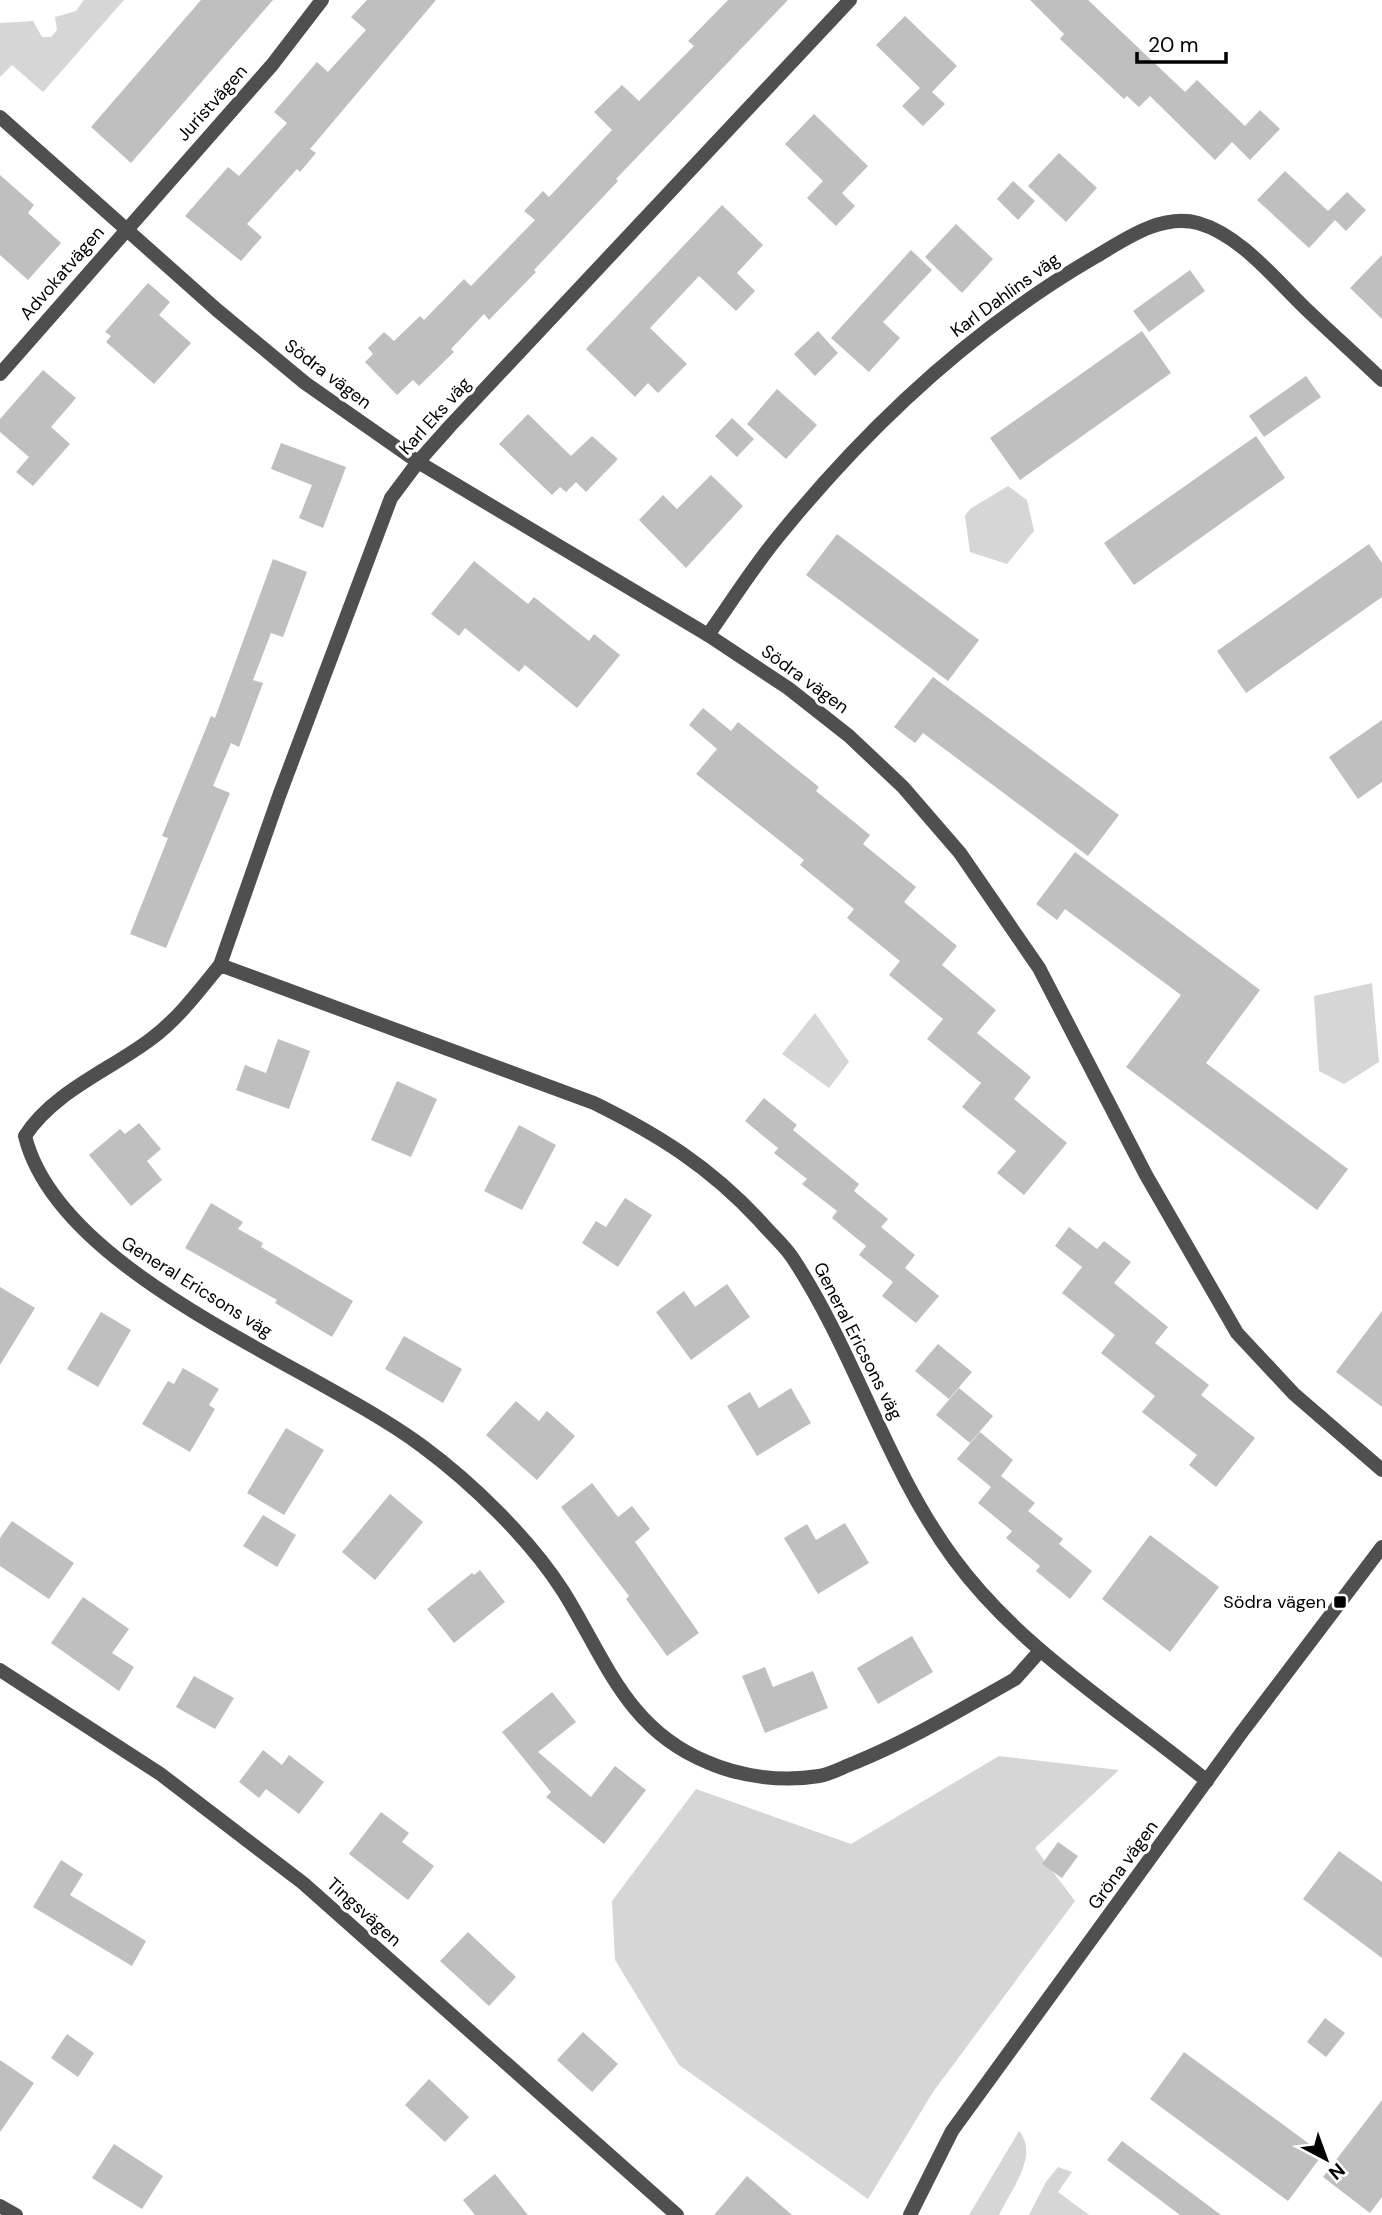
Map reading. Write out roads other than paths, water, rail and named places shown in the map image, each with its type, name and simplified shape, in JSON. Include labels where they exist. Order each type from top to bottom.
[{"type":"street","name":"Juristvägen","points":[[127,228],[272,65],[321,0]]},
{"type":"street","name":"Karl Eks väg","points":[[220,965],[279,796],[391,498],[418,462],[850,0]]},
{"type":"street","name":"Södra vägen","points":[[0,117],[217,310],[305,383],[418,462],[708,635],[788,688],[849,736],[903,787],[960,853],[1039,968],[1146,1175],[1237,1333],[1294,1394],[1382,1470]]},
{"type":"street","name":"Karl Dahlins väg","points":[[708,635],[780,533],[853,449],[975,336],[1049,283],[1149,227],[1185,222],[1222,233],[1264,268],[1382,380]]},
{"type":"street","name":"Advokatvägen","points":[[0,374],[127,228]]},
{"type":"street","name":"General Ericsons väg","points":[[1040,1651],[1015,1679],[1001,1687],[896,1746],[821,1776],[768,1779],[706,1762],[660,1735],[614,1684],[562,1590],[482,1496],[420,1445],[176,1300],[107,1253],[58,1201],[31,1162],[25,1136],[38,1116],[152,1038],[186,1007],[220,965],[594,1103],[653,1132],[700,1164],[790,1255],[820,1305],[922,1511],[953,1558],[987,1601],[1040,1651],[1207,1781]]},
{"type":"street","name":"Gröna vägen","points":[[910,2215],[952,2131],[1207,1781],[1382,1547]]},
{"type":"street","name":"Tingsvägen","points":[[0,1670],[159,1773],[303,1883],[677,2215]]},
{"type":"street","points":[[0,2206],[16,2215]]},
{"type":"place","name":"Södra vägen","points":[[1340,1602]]}]
